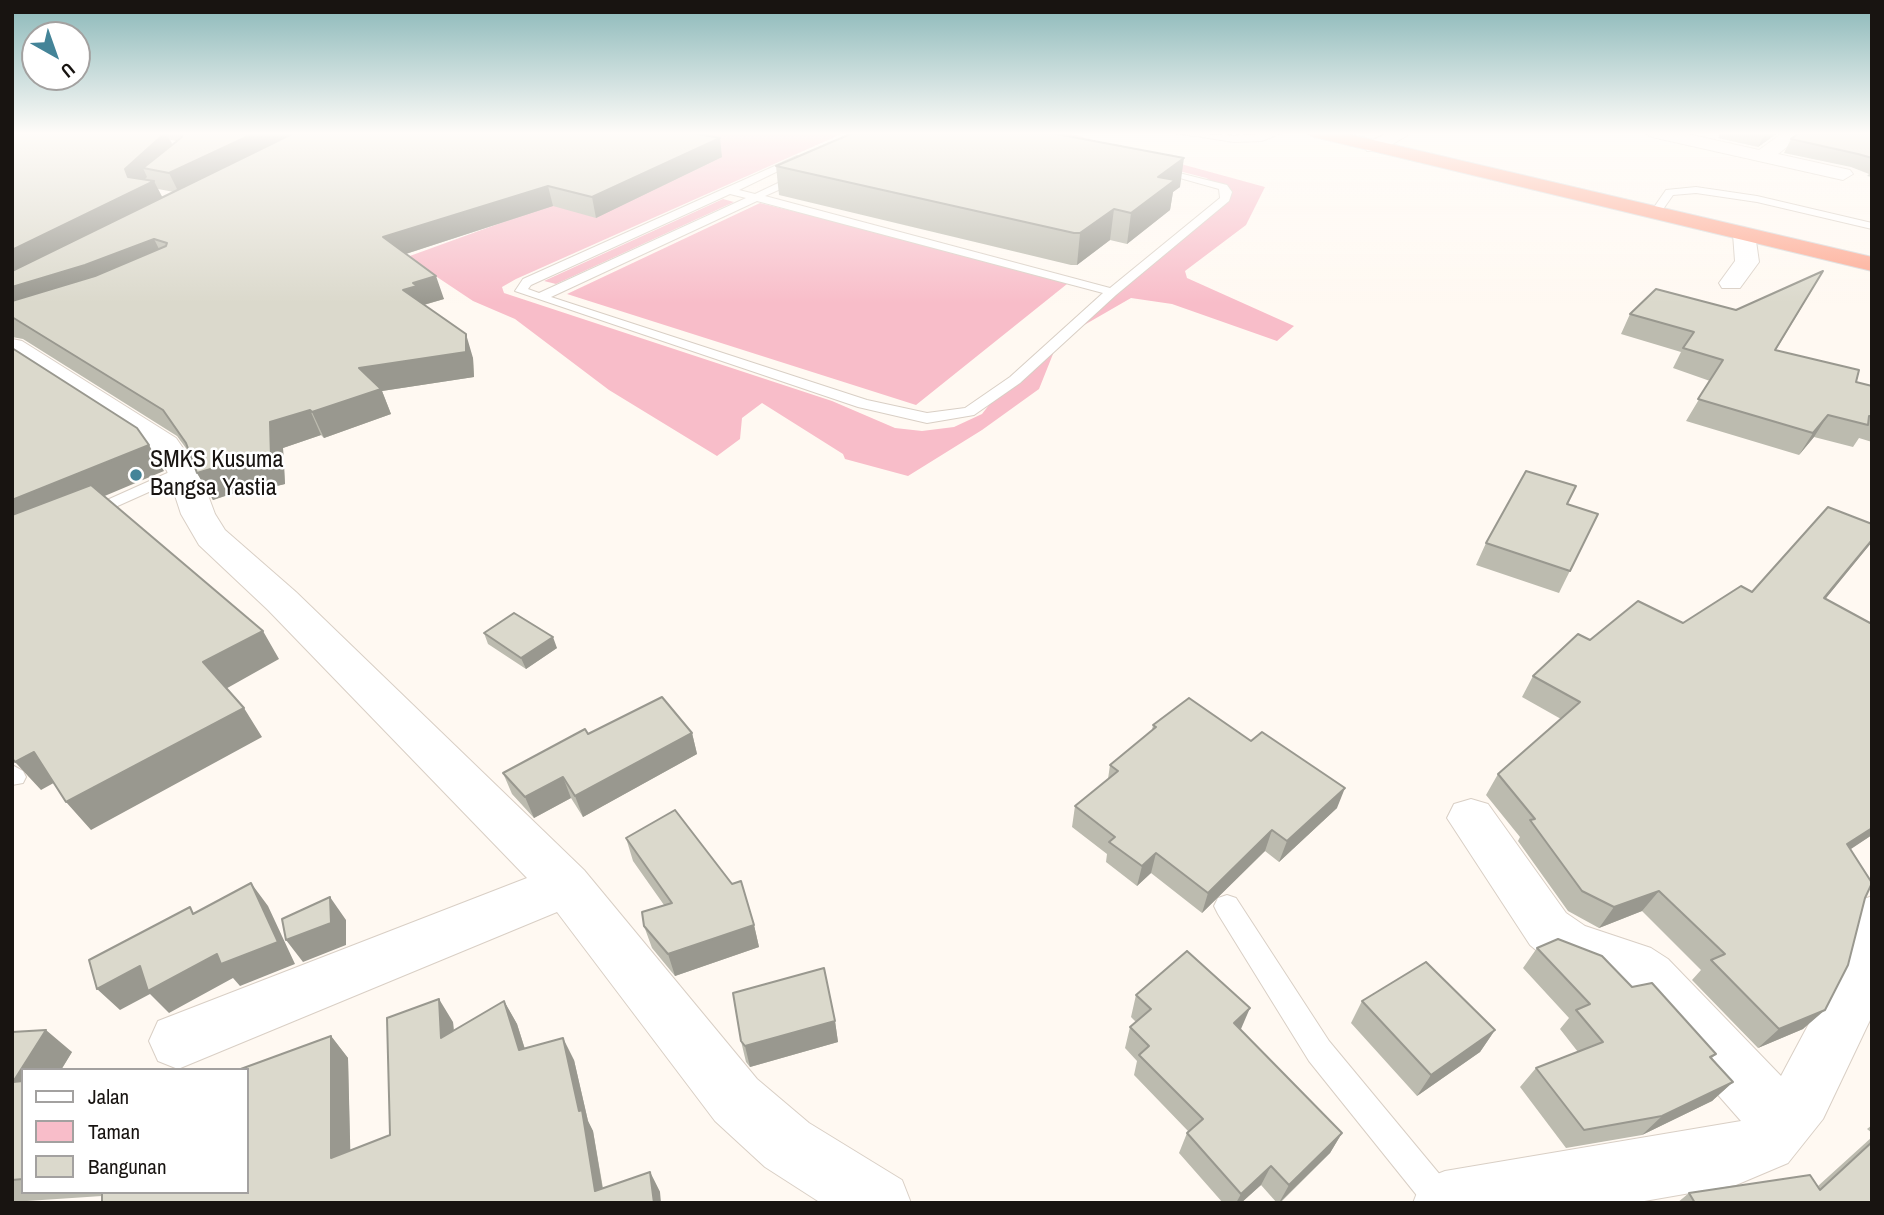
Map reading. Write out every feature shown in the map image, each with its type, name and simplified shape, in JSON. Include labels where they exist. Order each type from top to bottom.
[{"type":"highway","points":[[1552,189],[1872,264]]},
{"type":"street","points":[[1731,283],[1747,262],[1744,234]]},
{"type":"street","points":[[12,347],[89,399],[155,437],[173,453],[183,471],[203,525],[220,547],[282,601],[566,885],[736,1100],[787,1144],[879,1203]]},
{"type":"street","points":[[1471,818],[1548,929],[1568,944],[1632,966],[1649,977],[1784,1123]]},
{"type":"street","points":[[178,1041],[566,885]]},
{"type":"street","points":[[1444,1203],[1735,1154],[1766,1140],[1784,1123],[1802,1098],[1856,988],[1872,919]]},
{"type":"lane","points":[[732,189],[521,286],[521,291],[863,404],[927,418],[969,412],[1015,380],[1112,292],[1224,199],[1227,192],[1220,189]]},
{"type":"lane","points":[[540,297],[774,189]]},
{"type":"lane","points":[[729,190],[1112,292]]},
{"type":"lane","points":[[1655,213],[1671,192],[1696,190],[1757,199],[1872,226]]},
{"type":"lane","points":[[72,519],[183,471]]},
{"type":"lane","points":[[1227,906],[1319,1051],[1444,1203]]},
{"type":"green space","points":[[567,189],[719,189],[516,279],[502,287],[504,293],[832,401],[895,428],[922,431],[954,427],[982,414],[996,396],[1230,199],[1227,189],[1264,189],[1246,225],[1185,271],[1187,278],[1294,326],[1277,341],[1172,304],[1131,298],[1079,328],[1055,349],[1039,389],[982,430],[908,476],[845,459],[843,454],[762,403],[742,418],[740,439],[717,456],[609,390],[515,319],[473,301],[407,257],[531,212]]},
{"type":"green space","points":[[723,199],[734,202],[556,284],[544,281]]},
{"type":"green space","points":[[760,203],[1072,280],[916,405],[567,294]]},
{"type":"building","points":[[12,189],[138,189],[12,250]]},
{"type":"building","points":[[180,189],[539,189],[383,237],[436,276],[413,283],[417,286],[403,290],[466,334],[466,352],[359,368],[381,389],[312,412],[310,410],[270,422],[271,458],[234,466],[234,462],[197,473],[186,443],[163,410],[12,317],[12,301],[95,276],[166,246],[167,243],[154,239],[85,265],[12,287],[12,271]]},
{"type":"building","points":[[559,189],[610,189],[592,197]]},
{"type":"building","points":[[877,189],[1163,189],[1131,213],[1114,209],[1080,233]]},
{"type":"building","points":[[1823,271],[1775,350],[1859,370],[1856,382],[1872,386],[1872,416],[1869,416],[1868,425],[1828,415],[1813,433],[1698,399],[1723,360],[1683,348],[1694,332],[1630,314],[1656,289],[1736,310]]},
{"type":"building","points":[[12,348],[137,428],[149,445],[12,500]]},
{"type":"building","points":[[1526,471],[1576,486],[1567,504],[1598,514],[1570,571],[1486,543]]},
{"type":"building","points":[[91,485],[263,631],[203,662],[244,708],[66,802],[34,752],[15,762],[12,758],[12,515]]},
{"type":"building","points":[[1828,507],[1872,524],[1872,540],[1824,598],[1872,622],[1872,828],[1847,844],[1872,883],[1865,898],[1848,965],[1825,1010],[1779,1029],[1711,960],[1725,954],[1659,891],[1614,907],[1582,891],[1530,820],[1535,819],[1498,774],[1580,702],[1533,676],[1578,634],[1590,640],[1638,601],[1683,623],[1741,586],[1752,592]]},
{"type":"building","points":[[514,613],[553,637],[521,658],[484,633]]},
{"type":"building","points":[[662,697],[692,733],[575,796],[563,777],[525,797],[503,773],[585,729],[588,734]]},
{"type":"building","points":[[1189,698],[1251,741],[1262,732],[1345,788],[1287,841],[1272,830],[1208,893],[1156,853],[1142,866],[1109,842],[1115,837],[1075,806],[1118,771],[1110,765],[1156,727],[1153,725]]},
{"type":"building","points":[[675,810],[732,884],[741,881],[754,925],[668,954],[644,926],[642,912],[672,903],[626,838]]},
{"type":"building","points":[[251,883],[278,942],[221,964],[217,954],[148,991],[140,966],[97,989],[89,960],[190,907],[193,914]]},
{"type":"building","points":[[330,897],[331,923],[286,940],[282,919]]},
{"type":"building","points":[[1558,939],[1602,956],[1632,987],[1652,983],[1716,1054],[1710,1057],[1733,1082],[1662,1116],[1584,1130],[1536,1068],[1603,1042],[1576,1010],[1590,1004],[1537,948]]},
{"type":"building","points":[[1187,951],[1250,1008],[1234,1023],[1342,1133],[1289,1185],[1271,1166],[1241,1194],[1187,1133],[1203,1119],[1139,1055],[1149,1046],[1130,1027],[1151,1009],[1136,995]]},
{"type":"building","points":[[1426,962],[1495,1030],[1431,1075],[1362,1001]]},
{"type":"building","points":[[824,968],[835,1021],[745,1046],[741,1041],[733,993]]},
{"type":"building","points":[[439,999],[441,1038],[504,1001],[519,1050],[563,1038],[579,1111],[582,1110],[595,1191],[650,1172],[654,1203],[102,1203],[102,1194],[248,1194],[248,1068],[243,1068],[331,1036],[331,1158],[390,1135],[387,1018]]},
{"type":"building","points":[[46,1030],[13,1082],[21,1081],[21,1179],[12,1180],[12,1032]]},
{"type":"building","points":[[1872,1142],[1872,1203],[1695,1203],[1689,1193],[1810,1175],[1820,1190]]},
{"type":"place","name":"SMKS Kusuma Bangsa Yastia","points":[[136,475]]}]
